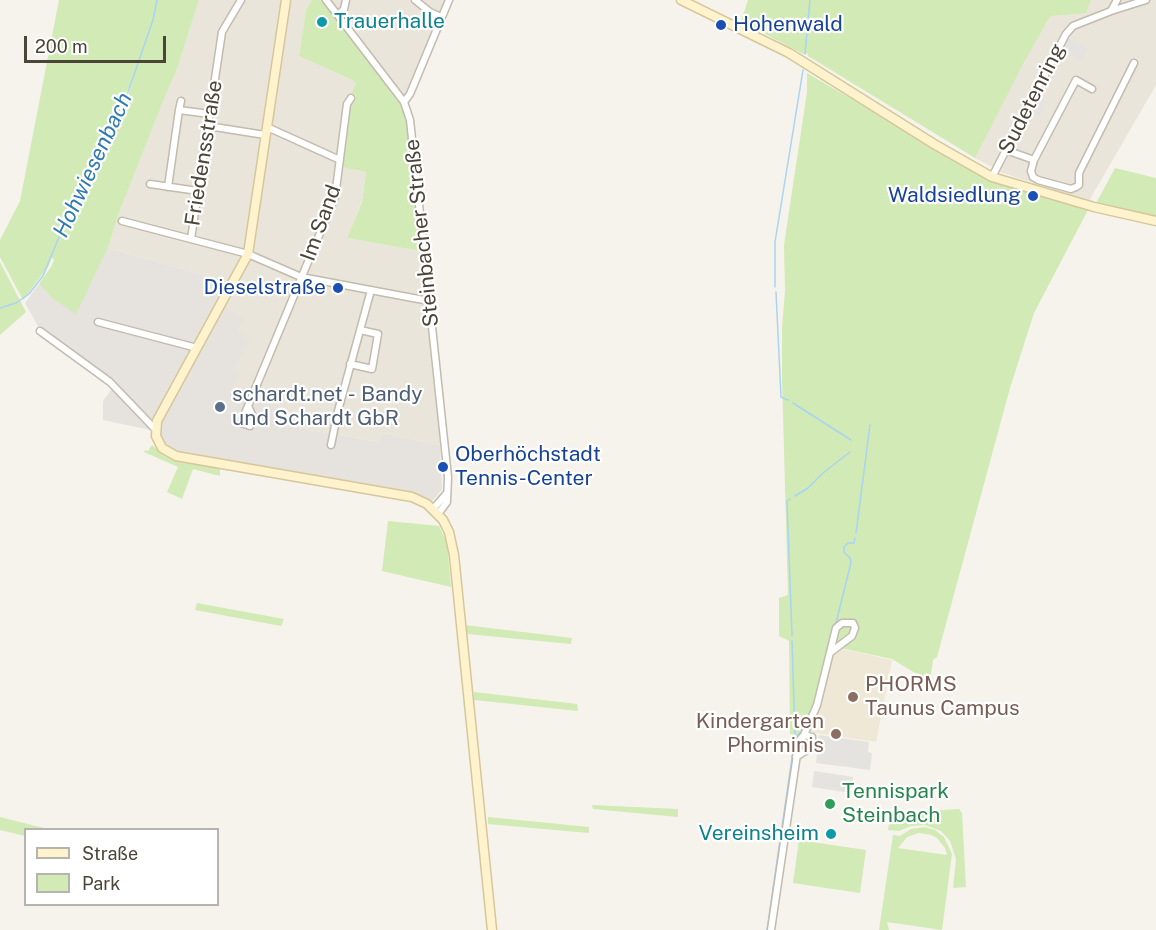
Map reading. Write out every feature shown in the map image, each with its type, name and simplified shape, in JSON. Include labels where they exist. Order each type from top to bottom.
[{"type":"street","name":"Friedensstraße","points":[[191,239],[222,32],[241,0]]},
{"type":"street","points":[[155,429],[157,421],[248,254],[286,0]]},
{"type":"street","name":"Steinbacher Straße","points":[[326,0],[404,102],[410,120],[448,477],[447,492],[435,511]]},
{"type":"street","points":[[338,15],[344,9],[346,0]]},
{"type":"street","points":[[415,0],[430,12],[441,17]]},
{"type":"street","points":[[404,102],[410,94],[449,0]]},
{"type":"street","points":[[681,0],[737,26],[804,62],[934,144],[992,177],[1094,207],[1156,221]]},
{"type":"street","points":[[1111,11],[1117,0]]},
{"type":"street","name":"Sudetenring","points":[[992,177],[1066,34],[1073,26],[1146,0]]},
{"type":"street","points":[[1092,89],[1076,80],[1034,160],[1031,171],[1033,177],[1071,189],[1079,184],[1079,173],[1134,63]]},
{"type":"street","name":"Im Sand","points":[[248,406],[335,197],[347,104],[351,98]]},
{"type":"street","points":[[168,187],[181,101]]},
{"type":"street","points":[[179,110],[210,114]]},
{"type":"street","points":[[208,126],[266,131],[340,160]]},
{"type":"street","points":[[1006,150],[1034,160]]},
{"type":"street","points":[[150,184],[198,191]]},
{"type":"street","points":[[122,221],[248,254],[301,277],[429,301]]},
{"type":"street","points":[[331,445],[350,364],[371,291]]},
{"type":"street","points":[[98,322],[197,348]]},
{"type":"street","points":[[350,364],[372,369],[378,334],[360,330]]},
{"type":"street","points":[[40,331],[110,382],[155,429],[159,444],[169,453],[404,495],[419,500],[435,511],[449,532],[454,555],[492,930]]},
{"type":"street","points":[[771,930],[799,741],[817,705],[836,628],[846,622],[853,623],[855,628],[849,639],[831,652]]},
{"type":"street","points":[[796,758],[812,744],[812,737],[804,735]]},
{"type":"shaded area","points":[[199,0],[312,0],[306,10],[299,56],[356,83],[355,102],[351,105],[342,167],[366,172],[362,201],[347,238],[420,251],[440,445],[381,433],[379,442],[274,424],[279,405],[246,399],[229,391],[237,332],[216,304],[228,282],[108,248],[119,213],[176,72]]},
{"type":"shaded area","points":[[322,0],[445,0],[401,105],[340,24]]},
{"type":"shaded area","points":[[1082,0],[1156,0],[1156,85],[1089,201],[1003,173],[973,157],[1041,18],[1076,10]]},
{"type":"shaded area","points":[[1068,38],[1088,48],[1081,60],[1062,49]]},
{"type":"shaded area","points":[[1040,89],[1043,99],[1047,101],[1039,117],[1034,115],[1024,132],[1017,133]]},
{"type":"shaded area","points":[[108,248],[228,282],[217,304],[244,318],[237,332],[250,340],[232,370],[239,374],[230,391],[246,399],[279,405],[275,424],[379,442],[381,433],[440,445],[442,490],[432,501],[172,452],[162,444],[160,432],[103,420],[103,401],[113,387],[43,335],[25,303],[39,284],[53,299],[76,313]]},
{"type":"shaded area","name":"PHORMS Taunus Campus","points":[[842,649],[892,660],[876,742],[808,732],[820,705],[832,657]]},
{"type":"shaded area","points":[[819,735],[869,742],[868,752],[872,753],[870,770],[816,763]]},
{"type":"shaded area","points":[[814,771],[853,777],[851,793],[812,787]]},
{"type":"green space","points":[[59,0],[199,0],[176,72],[119,213],[108,248],[76,314],[53,299],[39,284],[51,267],[54,260],[52,257],[48,267],[23,300],[0,257],[0,240],[20,201]],"holes":[[[134,77],[125,105],[95,165],[87,189],[75,206],[69,222],[66,223],[72,205],[85,188],[92,164]]]},
{"type":"green space","points":[[312,0],[322,0],[401,105],[407,122],[410,142],[407,145],[420,251],[347,238],[362,202],[366,172],[341,167],[351,104],[355,102],[356,95],[352,93],[356,83],[299,56],[306,10]]},
{"type":"green space","points":[[748,0],[1091,0],[1086,13],[1050,16],[975,158],[808,56],[807,53],[803,54],[741,21]]},
{"type":"green space","points":[[807,73],[993,181],[1089,208],[1034,313],[1010,388],[937,657],[933,660],[930,682],[892,659],[831,646],[814,711],[803,735],[790,734],[789,641],[779,636],[779,598],[788,595],[782,378],[784,245],[807,92]]},
{"type":"green space","points":[[1115,168],[1156,178],[1156,221],[1094,207]]},
{"type":"green space","points":[[0,262],[26,312],[0,335]]},
{"type":"green space","points":[[152,445],[166,457],[220,469],[220,476],[193,469],[182,499],[167,492],[178,467],[144,452],[148,451]]},
{"type":"green space","points":[[388,521],[439,526],[447,542],[451,587],[382,571]]},
{"type":"green space","points":[[197,603],[284,619],[281,626],[195,610]]},
{"type":"green space","points":[[465,625],[572,638],[571,644],[467,634]]},
{"type":"green space","points":[[474,692],[577,704],[578,711],[474,700]]},
{"type":"green space","points":[[592,805],[678,809],[678,817],[593,809]]},
{"type":"green space","points":[[959,809],[962,813],[966,887],[953,888],[956,859],[950,841],[941,831],[925,825],[911,826],[899,831],[888,830],[891,813]]},
{"type":"green space","points":[[0,817],[44,828],[24,828],[24,836],[0,830]]},
{"type":"green space","points":[[488,817],[589,827],[589,833],[488,824]]},
{"type":"green space","points":[[925,827],[935,830],[944,837],[952,854],[942,930],[887,922],[889,930],[879,930],[893,835],[900,836],[911,829]],"holes":[[[919,833],[937,838],[945,848],[947,855],[898,848],[907,837]]]},
{"type":"green space","points":[[799,840],[866,850],[860,893],[793,883]]},
{"type":"waterway","name":"Hohwiesenbach","points":[[0,308],[16,303],[29,294],[43,276],[82,181],[101,150],[128,92],[153,20],[157,0]]},
{"type":"waterway","points":[[805,54],[810,0]]},
{"type":"waterway","points":[[775,287],[775,242],[803,70]]},
{"type":"waterway","points":[[776,292],[781,397],[788,400]]},
{"type":"waterway","points":[[793,403],[851,440]]},
{"type":"waterway","points":[[856,533],[870,425]]},
{"type":"waterway","points":[[795,496],[808,488],[850,452]]},
{"type":"waterway","points":[[790,499],[787,501],[792,636]]},
{"type":"waterway","points":[[836,623],[851,563],[850,558],[844,552],[844,547],[848,543],[854,543],[855,538]]},
{"type":"waterway","points":[[767,930],[795,737],[792,641]]},
{"type":"waterway","points":[[796,736],[801,732]]},
{"type":"place","name":"Trauerhalle","points":[[322,22]]},
{"type":"place","name":"Hohenwald","points":[[721,25]]},
{"type":"place","name":"Waldsiedlung","points":[[1033,196]]},
{"type":"place","name":"Dieselstraße","points":[[338,288]]},
{"type":"place","name":"schardt.net - Bandy und Schardt GbR","points":[[220,407]]},
{"type":"place","name":"Oberhöchstadt Tennis-Center","points":[[443,467]]},
{"type":"place","name":"PHORMS Taunus Campus","points":[[853,697]]},
{"type":"place","name":"Kindergarten Phorminis","points":[[836,734]]},
{"type":"place","name":"Tennispark Steinbach","points":[[830,804]]},
{"type":"place","name":"Vereinsheim","points":[[831,834]]}]
